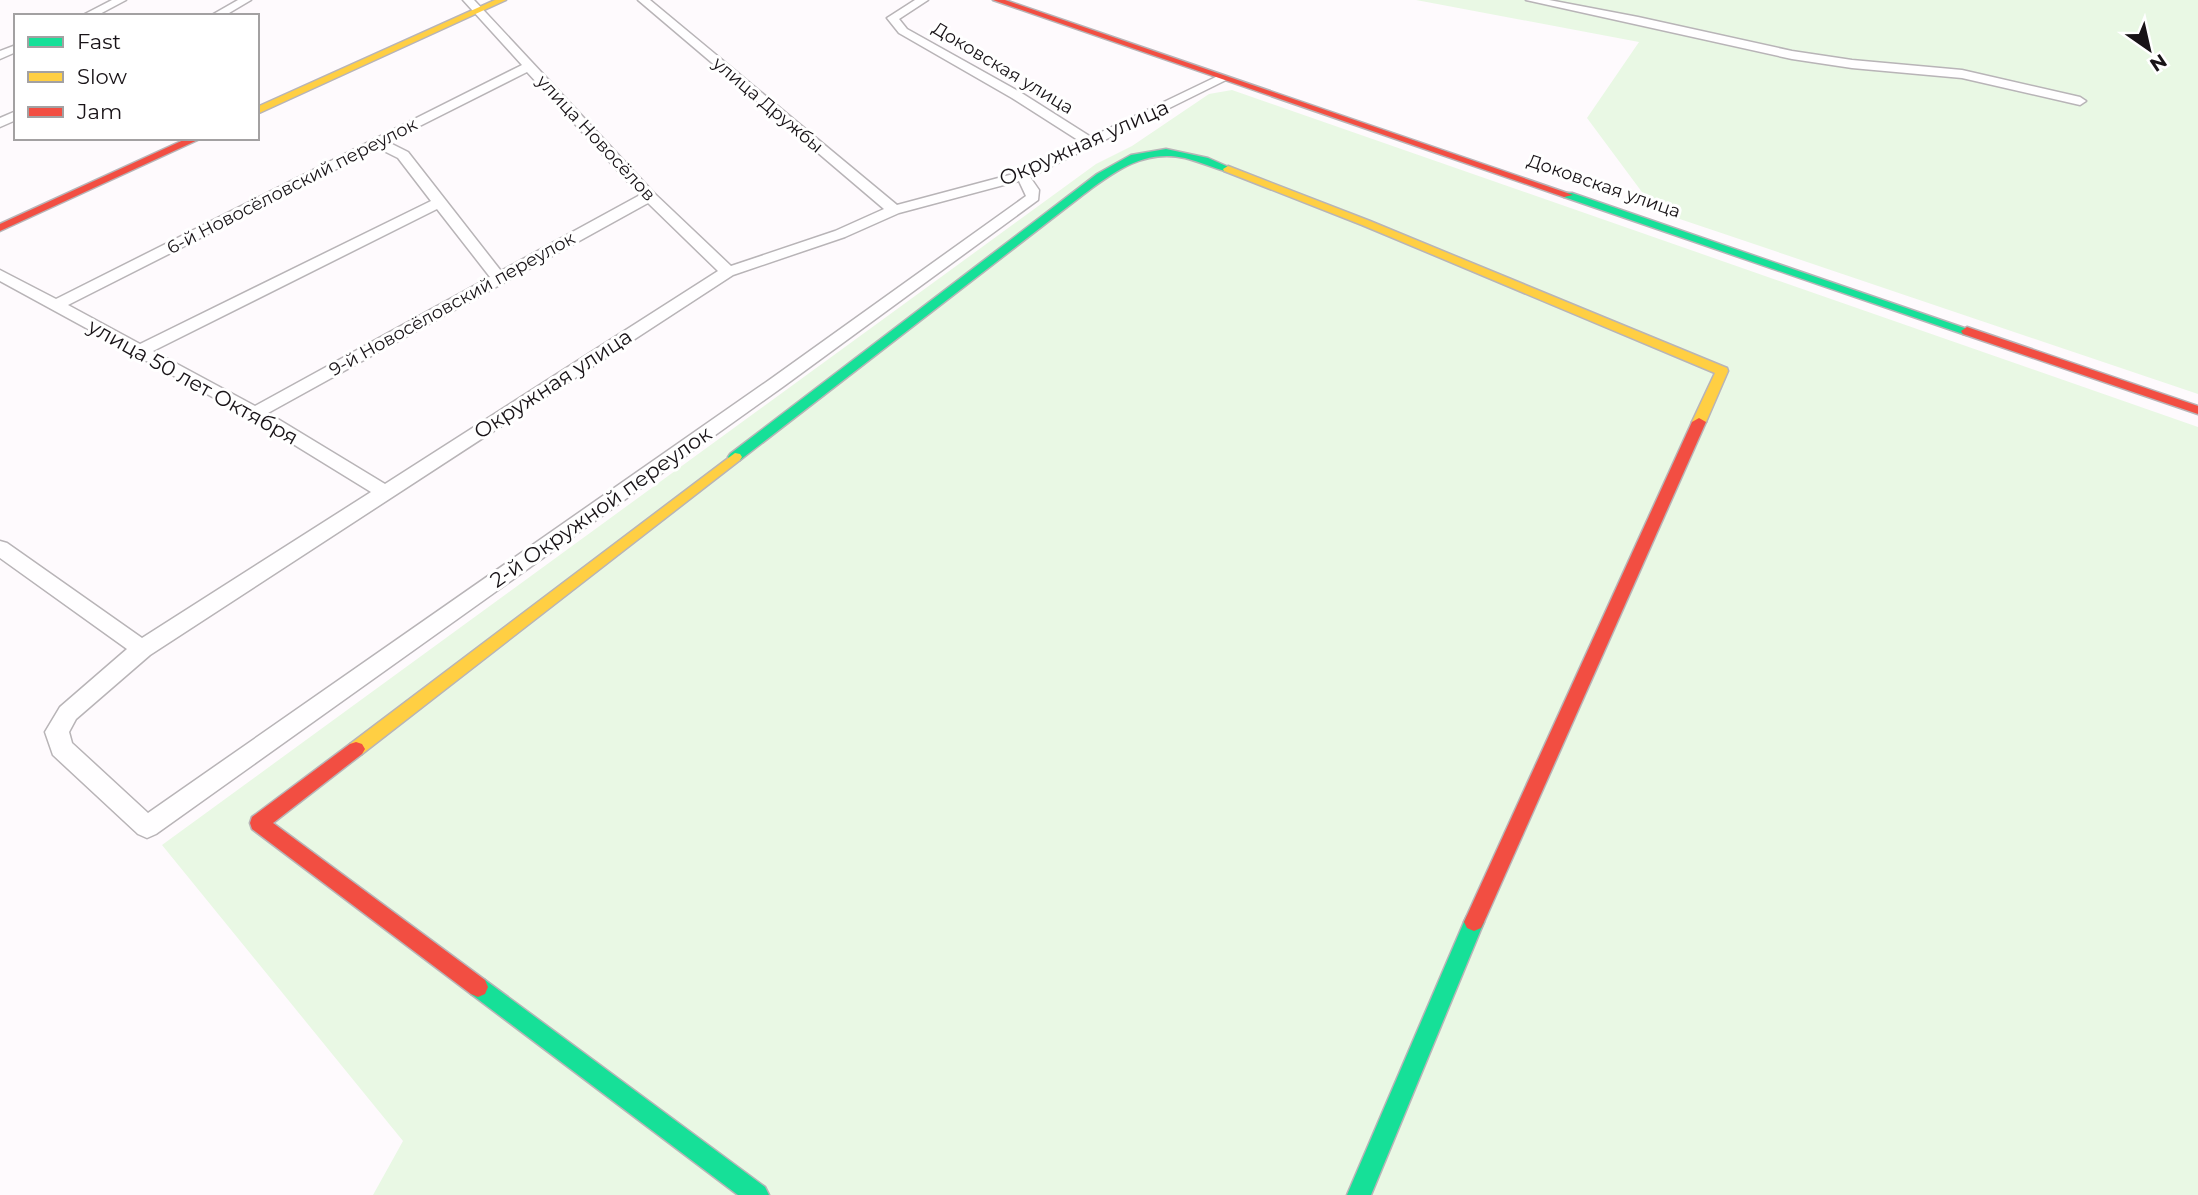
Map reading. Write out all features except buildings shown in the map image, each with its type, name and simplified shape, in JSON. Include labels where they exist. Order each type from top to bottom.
[{"type":"street","points":[[90,14],[121,0]]},
{"type":"street","points":[[219,14],[246,0]]},
{"type":"street","points":[[259,99],[475,4],[502,0]]},
{"type":"street","name":"улица Дружбы","points":[[643,0],[894,210]]},
{"type":"street","name":"Доковская улица","points":[[923,0],[893,18],[903,31],[1016,95],[1091,143]]},
{"type":"street","name":"Доковская улица","points":[[998,0],[2198,410]]},
{"type":"street","points":[[1531,0],[1638,20],[1792,55],[1852,64],[1962,74],[2080,101]]},
{"type":"street","points":[[259,110],[475,4]]},
{"type":"street","name":"улица Новосёлов","points":[[475,4],[649,197],[729,272]]},
{"type":"street","name":"6-й Новосёловский переулок","points":[[55,306],[529,66]]},
{"type":"street","name":"Окружная улица","points":[[147,827],[61,748],[57,732],[68,713],[142,649],[729,272],[840,234],[894,210],[1022,176],[1224,78]]},
{"type":"street","points":[[0,215],[168,140]]},
{"type":"street","points":[[0,228],[193,140]]},
{"type":"street","points":[[379,143],[403,155],[498,278]]},
{"type":"street","points":[[757,1195],[259,823],[1067,202],[1128,161],[1147,153],[1164,151],[1184,153],[1354,218],[1723,371],[1489,886],[1359,1195]]},
{"type":"street","name":"2-й Окружной переулок","points":[[147,827],[778,382],[1033,197],[1032,190],[1022,176]]},
{"type":"street","name":"9-й Новосёловский переулок","points":[[255,413],[649,197]]},
{"type":"street","points":[[139,351],[440,201]]},
{"type":"street","name":"улица 50 лет Октября","points":[[0,275],[255,413],[385,492]]},
{"type":"street","points":[[0,548],[142,649]]},
{"type":"green space","points":[[1416,0],[2198,0],[2198,394],[1656,211],[1587,118],[1639,42]]},
{"type":"green space","points":[[1232,90],[2198,427],[2198,1195],[373,1195],[403,1141],[162,845],[1096,164],[1132,146],[1209,94]]},
{"type":"traffic: fast","points":[[735,457],[1080,192],[1119,165],[1135,157],[1166,152],[1204,160],[1228,169]]},
{"type":"traffic: fast","points":[[1568,195],[1967,331]]},
{"type":"traffic: fast","points":[[1359,1195],[1474,922]]},
{"type":"traffic: fast","points":[[478,987],[757,1195]]},
{"type":"traffic: slow","points":[[259,110],[502,0]]},
{"type":"traffic: slow","points":[[1228,169],[1366,223],[1722,371],[1699,422]]},
{"type":"traffic: slow","points":[[356,749],[735,457]]},
{"type":"traffic: jam","points":[[997,0],[1568,195]]},
{"type":"traffic: jam","points":[[0,228],[193,140]]},
{"type":"traffic: jam","points":[[1967,331],[2198,410]]},
{"type":"traffic: jam","points":[[1474,922],[1699,422]]},
{"type":"traffic: jam","points":[[356,749],[259,823],[478,987]]}]
